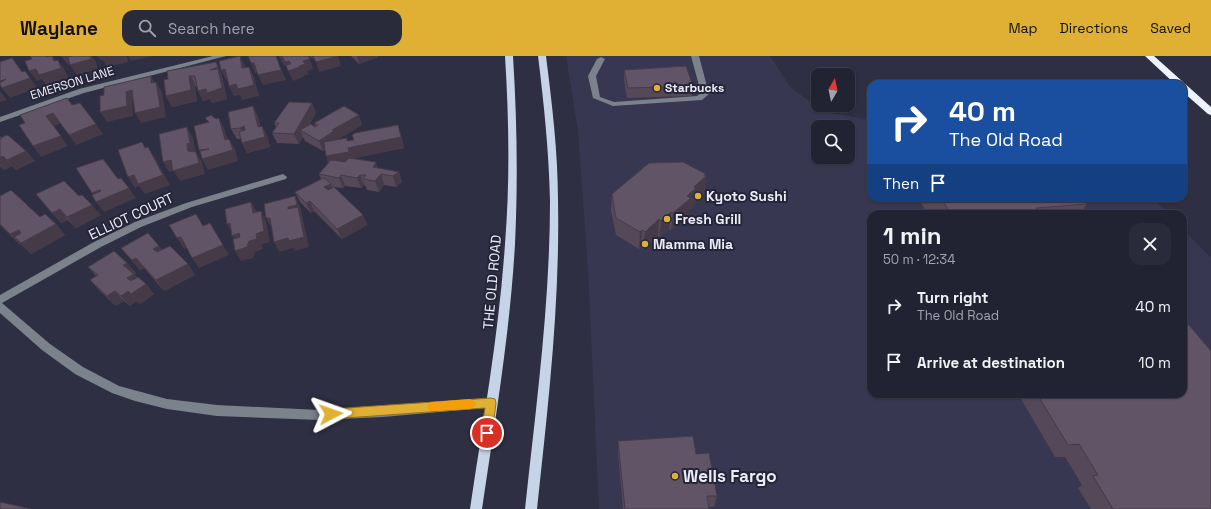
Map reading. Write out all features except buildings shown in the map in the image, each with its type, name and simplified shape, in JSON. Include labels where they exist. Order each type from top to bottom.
[{"type":"highway","points":[[1149,56],[1176,80]]},
{"type":"highway","points":[[1187,91],[1211,112]]},
{"type":"main road","name":"THE OLD ROAD","points":[[476,509],[501,342],[510,245],[513,182],[509,56]]},
{"type":"main road","points":[[532,509],[541,416],[553,251],[552,161],[549,116],[542,56]]},
{"type":"street","name":"EMERSON LANE","points":[[0,120],[30,107],[99,86],[222,56]]},
{"type":"street","points":[[601,59],[592,76],[597,98],[613,104],[699,98],[705,94],[695,56]]},
{"type":"street","name":"ELLIOT COURT","points":[[0,300],[120,234],[157,216],[191,204],[283,177]]},
{"type":"street","points":[[0,307],[30,335],[60,359],[98,380],[134,396],[175,406],[220,412],[318,415],[491,403]]},
{"type":"shaded area","points":[[566,56],[770,56],[791,88],[811,102],[811,112],[825,112],[867,119],[867,202],[1157,202],[1164,210],[867,210],[867,398],[1187,398],[1187,233],[1211,258],[1211,509],[599,509],[588,269],[578,131]]},
{"type":"slow traffic","points":[[432,407],[470,404]]},
{"type":"place","name":"Starbucks","points":[[657,88]]},
{"type":"place","name":"Kyoto Sushi","points":[[698,196]]},
{"type":"place","name":"Fresh Grill","points":[[667,219]]},
{"type":"place","name":"Mamma Mia","points":[[645,244]]},
{"type":"place","name":"Wells Fargo","points":[[675,476]]},
{"type":"route","points":[[331,414],[491,403],[487,433]]}]
